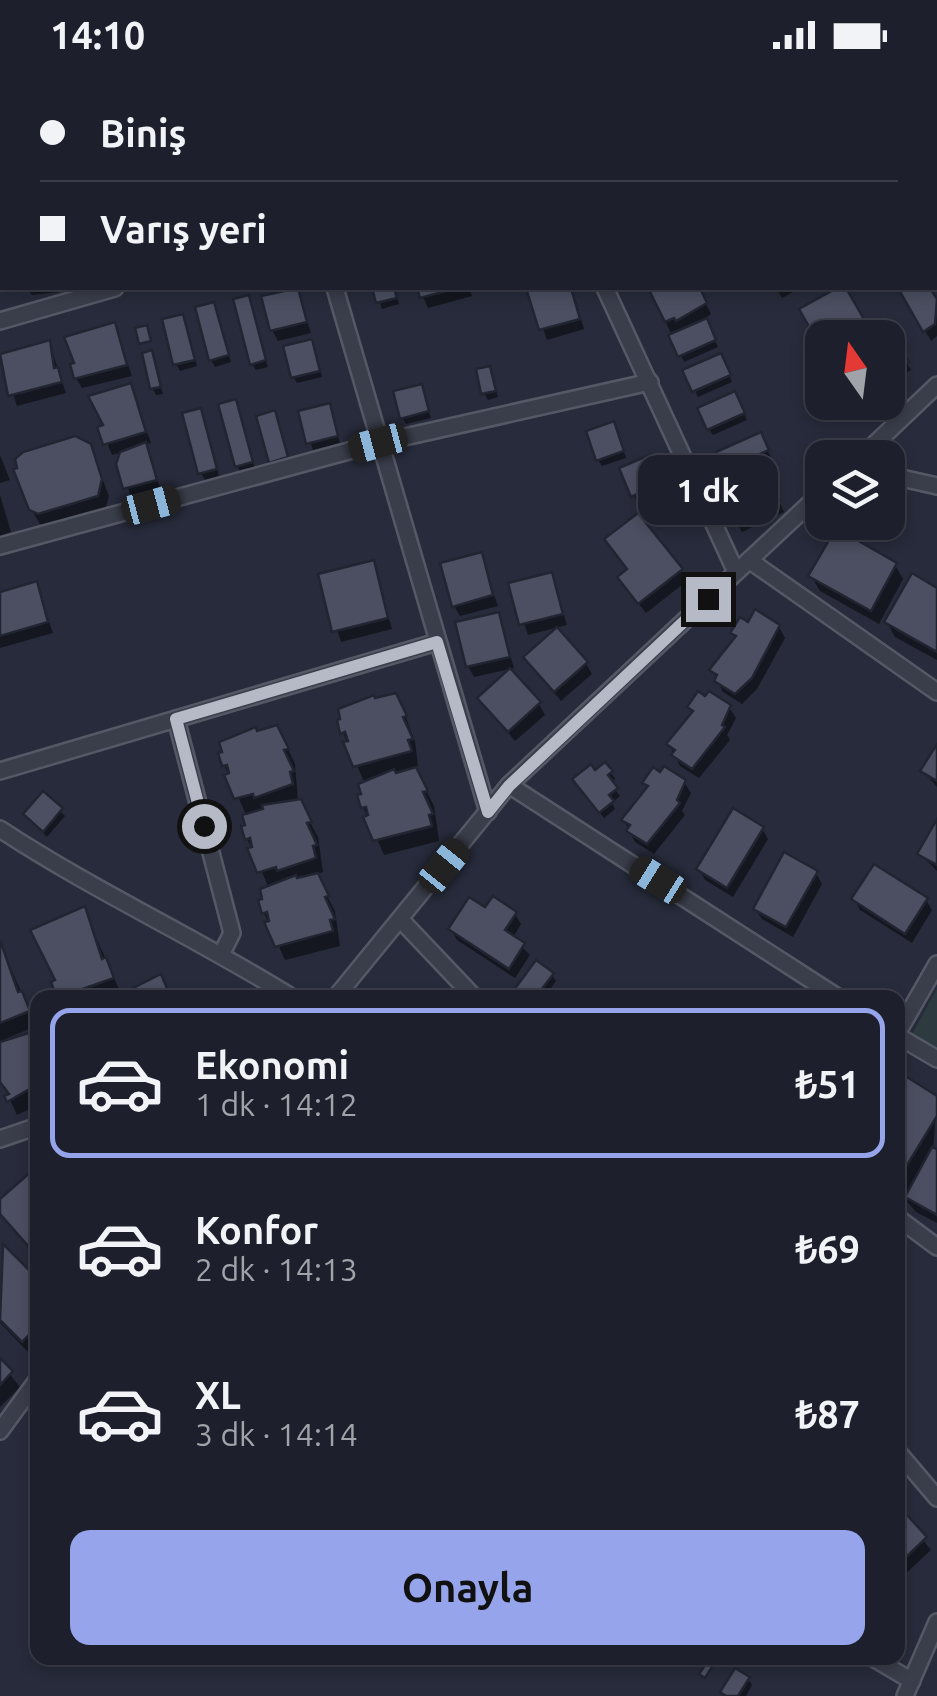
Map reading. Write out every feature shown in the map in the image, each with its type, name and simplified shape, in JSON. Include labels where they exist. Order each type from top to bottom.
[{"type":"street","points":[[1,317],[107,290]]},
{"type":"street","points":[[336,290],[488,812]]},
{"type":"street","points":[[606,290],[736,572]]},
{"type":"street","points":[[0,546],[378,443],[650,382]]},
{"type":"street","points":[[879,440],[937,386]]},
{"type":"street","points":[[905,479],[937,486]]},
{"type":"street","points":[[342,990],[509,786],[805,508]]},
{"type":"street","points":[[749,560],[937,692]]},
{"type":"street","points":[[0,771],[437,642]]},
{"type":"street","points":[[176,719],[232,933],[222,953]]},
{"type":"street","points":[[509,786],[827,990]]},
{"type":"street","points":[[0,830],[61,870],[222,953],[277,990]]},
{"type":"street","points":[[400,919],[467,990]]},
{"type":"street","points":[[905,1021],[937,964]]},
{"type":"street","points":[[905,1038],[937,1059]]},
{"type":"street","points":[[0,1140],[30,1129]]},
{"type":"street","points":[[905,1223],[937,1247]]},
{"type":"street","points":[[0,1431],[30,1390]]},
{"type":"street","points":[[905,1460],[937,1498]]},
{"type":"street","points":[[880,1665],[908,1688],[937,1622]]},
{"type":"shaded area","points":[[937,989],[937,1049],[912,1034]]},
{"type":"building","points":[[299,290],[307,322],[270,331],[261,296]]},
{"type":"building","points":[[373,290],[395,290],[397,298],[376,303]]},
{"type":"building","points":[[418,290],[450,290],[420,298]]},
{"type":"building","points":[[527,290],[572,290],[580,319],[539,330]]},
{"type":"building","points":[[649,290],[701,290],[707,303],[676,321],[674,318],[665,322]]},
{"type":"building","points":[[833,290],[847,290],[864,320],[805,320],[799,309]]},
{"type":"building","points":[[899,290],[931,290],[937,299],[935,324],[923,332]]},
{"type":"building","points":[[249,295],[266,360],[250,365],[233,299]]},
{"type":"building","points":[[214,302],[229,355],[209,361],[195,307]]},
{"type":"building","points":[[183,314],[195,360],[173,365],[162,319]]},
{"type":"building","points":[[707,318],[716,340],[678,357],[668,335]]},
{"type":"building","points":[[115,322],[127,365],[74,379],[70,364],[74,363],[64,337]]},
{"type":"building","points":[[147,325],[151,341],[139,344],[135,328]]},
{"type":"building","points":[[312,339],[320,371],[291,378],[283,346]]},
{"type":"building","points":[[50,340],[54,368],[58,367],[62,382],[8,396],[0,354]]},
{"type":"building","points":[[152,350],[161,387],[150,389],[142,353]]},
{"type":"building","points":[[721,353],[731,375],[692,392],[682,370]]},
{"type":"building","points":[[490,366],[496,391],[481,394],[476,369]]},
{"type":"building","points":[[131,383],[146,432],[103,445],[97,427],[103,425],[88,396]]},
{"type":"building","points":[[422,384],[429,411],[400,419],[393,391]]},
{"type":"building","points":[[735,391],[745,413],[707,430],[697,408]]},
{"type":"building","points":[[236,399],[253,462],[235,467],[218,404]]},
{"type":"building","points":[[330,403],[338,436],[306,444],[298,411]]},
{"type":"building","points":[[201,408],[217,469],[198,474],[182,413]]},
{"type":"building","points":[[275,410],[288,457],[269,463],[256,416]]},
{"type":"building","points":[[614,421],[624,451],[596,461],[586,431]]},
{"type":"building","points":[[761,432],[769,450],[724,470],[716,452]]},
{"type":"building","points":[[75,436],[91,444],[102,479],[98,496],[38,514],[29,510],[13,469],[17,468],[15,459],[23,452]]},
{"type":"building","points":[[146,442],[157,480],[123,489],[116,464],[120,452]]},
{"type":"building","points":[[652,454],[664,482],[631,497],[619,468]]},
{"type":"building","points":[[764,465],[780,501],[734,523],[717,487]]},
{"type":"building","points":[[638,513],[683,569],[638,604],[617,577],[627,569],[604,539]]},
{"type":"building","points":[[829,540],[857,540],[897,563],[871,611],[808,576]]},
{"type":"building","points":[[482,552],[493,595],[452,607],[440,563]]},
{"type":"building","points":[[374,560],[388,618],[332,632],[318,574]]},
{"type":"building","points":[[552,572],[563,614],[519,625],[508,583]]},
{"type":"building","points":[[912,573],[937,588],[937,652],[884,622]]},
{"type":"building","points":[[37,581],[48,622],[0,636],[0,592]]},
{"type":"building","points":[[755,609],[780,625],[752,678],[735,694],[714,681],[717,675],[709,670],[736,636],[730,633],[740,617],[748,622]]},
{"type":"building","points":[[499,612],[510,657],[466,667],[455,622]]},
{"type":"building","points":[[557,627],[588,662],[554,692],[523,657]]},
{"type":"building","points":[[510,668],[541,702],[508,732],[477,698]]},
{"type":"building","points":[[698,691],[705,696],[709,691],[731,705],[722,725],[725,727],[692,769],[671,755],[675,750],[666,744],[693,711],[687,707]]},
{"type":"building","points":[[396,693],[407,716],[403,717],[413,739],[408,740],[412,751],[353,767],[343,742],[348,741],[345,732],[340,734],[338,709],[374,695],[375,698]]},
{"type":"building","points":[[277,725],[289,749],[284,750],[294,771],[290,772],[293,784],[254,798],[253,794],[234,799],[224,775],[229,773],[227,765],[222,766],[218,753],[222,752],[219,742],[256,727],[257,731]]},
{"type":"building","points":[[937,744],[937,781],[920,771]]},
{"type":"building","points":[[605,762],[613,771],[608,775],[618,788],[609,795],[614,801],[599,813],[572,779],[591,764],[595,770]]},
{"type":"building","points":[[664,766],[686,780],[677,800],[680,803],[647,844],[626,831],[630,825],[621,820],[648,786],[642,783],[653,767],[660,772]]},
{"type":"building","points":[[416,767],[428,791],[423,792],[433,814],[429,815],[432,826],[373,841],[363,817],[368,815],[366,807],[361,808],[357,795],[361,794],[358,784],[394,769],[396,773]]},
{"type":"building","points":[[43,791],[63,808],[43,832],[23,814]]},
{"type":"building","points":[[301,799],[312,822],[307,823],[317,845],[313,846],[316,858],[257,873],[247,848],[252,847],[250,838],[245,840],[241,826],[245,825],[242,815],[263,809],[262,805]]},
{"type":"building","points":[[733,808],[764,827],[727,888],[696,869]]},
{"type":"building","points":[[937,819],[937,865],[917,854]]},
{"type":"building","points":[[784,852],[818,871],[786,927],[753,909]]},
{"type":"building","points":[[874,864],[928,898],[905,934],[851,899]]},
{"type":"building","points":[[318,873],[335,919],[330,920],[333,931],[275,947],[264,922],[269,921],[267,912],[262,914],[258,900],[262,899],[260,889],[296,875],[297,878]]},
{"type":"building","points":[[493,896],[517,912],[505,930],[525,943],[509,969],[448,929],[469,897],[485,907]]},
{"type":"building","points":[[85,906],[102,959],[106,957],[114,978],[80,990],[54,990],[51,982],[55,980],[30,930]]},
{"type":"building","points":[[0,940],[18,992],[22,991],[30,1011],[0,1023]]},
{"type":"building","points":[[536,960],[554,973],[541,990],[514,990]]},
{"type":"building","points":[[161,974],[168,990],[129,990]]},
{"type":"building","points":[[30,1033],[30,1089],[7,1102],[4,1096],[9,1094],[0,1082],[0,1042]]},
{"type":"building","points":[[907,1077],[937,1096],[937,1116],[905,1169],[905,1098]]},
{"type":"building","points":[[932,1147],[937,1149],[937,1215],[905,1197]]},
{"type":"building","points":[[30,1173],[30,1248],[0,1214],[0,1199]]},
{"type":"building","points":[[3,1244],[30,1271],[30,1334],[22,1342],[0,1320]]},
{"type":"building","points":[[0,1358],[13,1371],[0,1385]]},
{"type":"building","points":[[905,1513],[927,1537],[905,1558]]},
{"type":"building","points":[[705,1665],[713,1665],[705,1678],[699,1674]]},
{"type":"building","points":[[735,1668],[750,1677],[738,1696],[726,1696],[720,1692]]},
{"type":"route","points":[[204,826],[176,719],[437,642],[488,812],[509,786],[708,599]]}]
